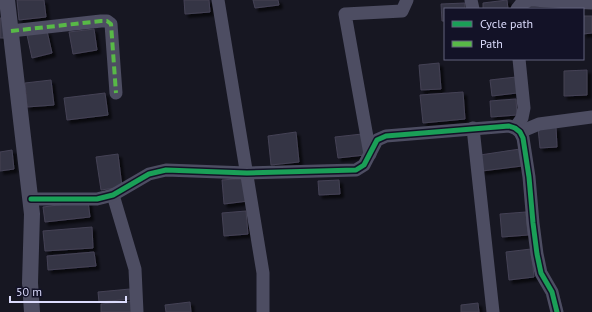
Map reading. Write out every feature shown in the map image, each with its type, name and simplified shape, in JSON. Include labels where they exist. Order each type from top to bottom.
[{"type":"street","points":[[7,0],[31,200],[30,283],[32,312]]},
{"type":"street","points":[[218,0],[263,273],[263,312]]},
{"type":"street","points":[[370,154],[345,14],[402,11],[407,0]]},
{"type":"street","points":[[518,8],[521,4],[530,0],[592,3]]},
{"type":"street","points":[[11,31],[107,21],[110,24],[116,93]]},
{"type":"street","points":[[518,130],[524,108],[519,60]]},
{"type":"street","points":[[518,130],[539,124],[592,117]]},
{"type":"street","points":[[31,200],[97,199],[113,195],[149,174],[166,170],[247,174],[356,170],[364,164],[377,140],[386,136],[509,126],[518,130],[522,138],[529,177],[537,254],[542,273],[552,292],[557,312]]},
{"type":"street","points":[[474,128],[493,312]]},
{"type":"street","points":[[113,195],[135,269],[137,312]]},
{"type":"building","points":[[17,0],[44,0],[46,17],[19,20]]},
{"type":"building","points":[[184,0],[209,0],[210,12],[185,14]]},
{"type":"building","points":[[253,0],[278,0],[279,5],[255,8]]},
{"type":"building","points":[[507,0],[508,8],[483,8],[483,3]]},
{"type":"building","points":[[465,3],[465,8],[444,8],[444,21],[442,21],[441,4]]},
{"type":"building","points":[[584,16],[592,16],[592,33],[584,34]]},
{"type":"building","points":[[0,18],[2,18],[5,38],[0,38]]},
{"type":"building","points":[[94,29],[97,50],[73,54],[69,32]]},
{"type":"building","points":[[47,31],[52,53],[32,58],[27,35]]},
{"type":"building","points":[[439,63],[441,89],[421,90],[419,65]]},
{"type":"building","points":[[587,70],[587,95],[564,96],[564,71]]},
{"type":"building","points":[[516,77],[517,93],[492,96],[490,80]]},
{"type":"building","points":[[51,80],[54,105],[27,107],[25,83]]},
{"type":"building","points":[[463,92],[465,119],[423,123],[420,95]]},
{"type":"building","points":[[105,93],[108,115],[67,120],[64,98]]},
{"type":"building","points":[[516,99],[517,115],[491,117],[490,101]]},
{"type":"building","points":[[556,127],[557,147],[540,148],[538,128]]},
{"type":"building","points":[[296,132],[299,162],[271,165],[268,136]]},
{"type":"building","points":[[362,134],[365,155],[338,158],[335,137]]},
{"type":"building","points":[[520,149],[522,166],[482,171],[480,155]]},
{"type":"building","points":[[12,150],[14,169],[0,171],[0,152]]},
{"type":"building","points":[[118,154],[122,187],[101,190],[96,157]]},
{"type":"building","points":[[246,178],[248,201],[224,204],[222,180]]},
{"type":"building","points":[[339,180],[340,194],[319,195],[318,181]]},
{"type":"building","points":[[88,201],[90,217],[45,222],[43,207]]},
{"type":"building","points":[[246,211],[248,234],[224,236],[222,213]]},
{"type":"building","points":[[526,212],[528,235],[502,237],[500,214]]},
{"type":"building","points":[[92,227],[93,248],[45,251],[43,231]]},
{"type":"building","points":[[531,249],[534,277],[509,280],[506,252]]},
{"type":"building","points":[[94,252],[96,266],[48,270],[47,256]]},
{"type":"building","points":[[130,289],[131,299],[99,302],[98,292]]},
{"type":"building","points":[[132,301],[133,312],[101,312],[101,304]]},
{"type":"building","points":[[190,302],[191,312],[166,312],[165,305]]},
{"type":"building","points":[[478,303],[479,312],[461,312],[461,305]]},
{"type":"marked path","points":[[11,31],[107,21],[111,24],[116,93]]},
{"type":"cycle path","points":[[31,199],[97,199],[113,195],[149,174],[166,170],[247,173],[356,170],[364,165],[377,140],[386,136],[509,126],[520,132],[523,138],[529,177],[537,254],[541,273],[552,292],[557,312]]}]
